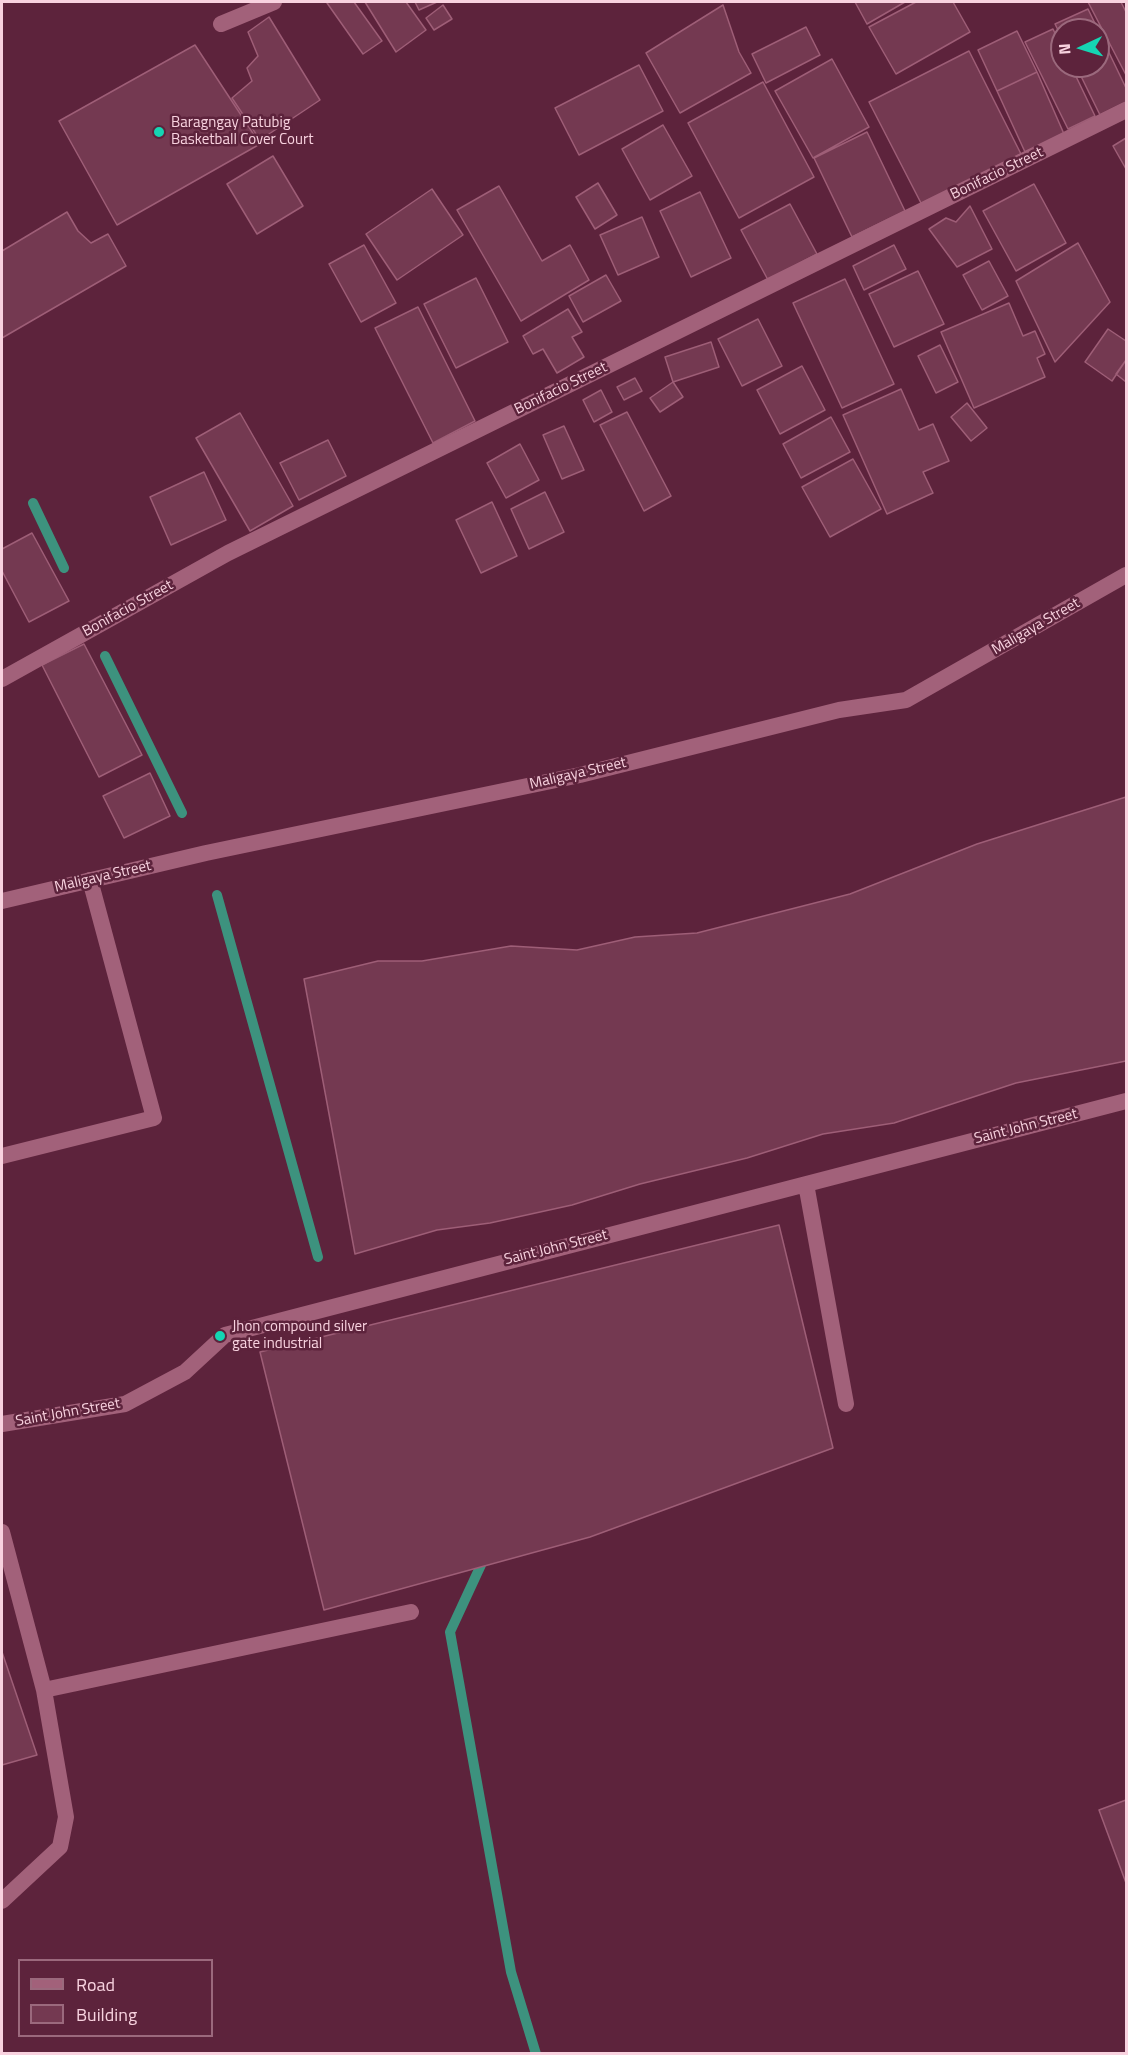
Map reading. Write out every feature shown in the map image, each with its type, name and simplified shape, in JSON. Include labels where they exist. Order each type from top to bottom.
[{"type":"street","points":[[221,24],[274,2]]},
{"type":"street","name":"Bonifacio Street","points":[[2,679],[228,553],[1126,110]]},
{"type":"street","name":"Maligaya Street","points":[[2,901],[206,852],[580,775],[838,710],[906,700],[1126,575]]},
{"type":"street","points":[[2,1156],[154,1118],[90,880]]},
{"type":"street","name":"Saint John Street","points":[[2,1424],[125,1404],[185,1372],[225,1335],[1126,1101]]},
{"type":"street","points":[[806,1184],[846,1404]]},
{"type":"street","points":[[2,1532],[44,1690],[66,1817],[60,1847],[2,1901]]},
{"type":"street","points":[[44,1690],[411,1612]]},
{"type":"building","points":[[354,2],[382,41],[363,54],[327,3]]},
{"type":"building","points":[[365,2],[406,2],[426,30],[396,52]]},
{"type":"building","points":[[415,2],[437,2],[419,10]]},
{"type":"building","points":[[855,2],[905,2],[867,24]]},
{"type":"building","points":[[916,2],[953,2],[970,32],[896,74],[869,27]]},
{"type":"building","points":[[1088,2],[1121,2],[1126,12],[1126,75],[1110,44],[1110,18],[1096,18]]},
{"type":"building","points":[[443,5],[452,19],[434,30],[426,18]]},
{"type":"building","points":[[723,5],[739,52],[751,73],[680,113],[646,53]]},
{"type":"building","points":[[1088,9],[1092,18],[1068,18]]},
{"type":"building","points":[[269,17],[320,100],[260,140],[232,98],[252,81],[247,68],[258,56],[248,32]]},
{"type":"building","points":[[806,27],[820,55],[766,83],[752,54]]},
{"type":"building","points":[[1050,30],[1050,78],[1077,78],[1095,116],[1068,129],[1025,42]]},
{"type":"building","points":[[1017,31],[1037,72],[997,91],[978,50]]},
{"type":"building","name":"Baragngay Patubig Basketball Cover Court","points":[[195,45],[260,144],[117,225],[59,121]]},
{"type":"building","points":[[969,51],[1021,154],[922,205],[869,102]]},
{"type":"building","points":[[1110,55],[1126,88],[1126,102],[1100,115],[1082,78],[1110,78]]},
{"type":"building","points":[[832,59],[869,127],[813,158],[775,91]]},
{"type":"building","points":[[639,65],[663,111],[579,155],[555,108]]},
{"type":"building","points":[[1037,72],[1064,134],[1025,152],[997,91]]},
{"type":"building","points":[[763,82],[814,177],[739,218],[688,123]]},
{"type":"building","points":[[663,125],[692,176],[650,200],[622,149]]},
{"type":"building","points":[[867,132],[905,211],[852,237],[814,158]]},
{"type":"building","points":[[1126,138],[1126,169],[1113,146]]},
{"type":"building","points":[[273,156],[303,206],[257,234],[227,184]]},
{"type":"building","points":[[598,183],[617,215],[595,229],[576,197]]},
{"type":"building","points":[[1034,184],[1066,243],[1016,271],[983,211]]},
{"type":"building","points":[[499,186],[542,261],[570,245],[589,280],[521,321],[457,210]]},
{"type":"building","points":[[432,189],[463,235],[397,280],[366,234]]},
{"type":"building","points":[[700,192],[731,258],[691,277],[660,211]]},
{"type":"building","points":[[790,204],[817,254],[768,280],[741,230]]},
{"type":"building","points":[[970,206],[992,249],[957,267],[929,229],[946,218],[956,222]]},
{"type":"building","points":[[67,212],[78,231],[91,243],[108,234],[126,266],[2,338],[2,251]]},
{"type":"building","points":[[642,217],[659,257],[618,275],[600,235]]},
{"type":"building","points":[[1078,243],[1110,302],[1055,362],[1016,281]]},
{"type":"building","points":[[364,245],[396,303],[361,322],[329,264]]},
{"type":"building","points":[[894,245],[906,269],[864,290],[853,266]]},
{"type":"building","points":[[989,261],[1008,296],[982,310],[963,275]]},
{"type":"building","points":[[918,271],[944,324],[894,347],[869,294]]},
{"type":"building","points":[[606,275],[621,301],[583,322],[569,296]]},
{"type":"building","points":[[476,278],[508,342],[456,368],[424,304]]},
{"type":"building","points":[[845,279],[894,384],[842,408],[793,303]]},
{"type":"building","points":[[1009,303],[1023,336],[1035,331],[1045,354],[1037,358],[1045,377],[974,408],[941,332]]},
{"type":"building","points":[[418,307],[475,421],[433,443],[375,328]]},
{"type":"building","points":[[568,309],[582,332],[572,337],[584,357],[557,373],[543,349],[533,354],[523,336]]},
{"type":"building","points":[[758,319],[782,366],[742,386],[718,339]]},
{"type":"building","points":[[1108,329],[1126,341],[1126,360],[1112,381],[1085,362]]},
{"type":"building","points":[[711,342],[719,367],[673,382],[665,357]]},
{"type":"building","points":[[940,345],[958,382],[936,393],[918,356]]},
{"type":"building","points":[[1126,360],[1126,382],[1116,374]]},
{"type":"building","points":[[802,366],[825,410],[780,434],[757,390]]},
{"type":"building","points":[[635,378],[642,391],[624,400],[617,387]]},
{"type":"building","points":[[673,382],[683,397],[660,412],[650,398]]},
{"type":"building","points":[[901,389],[919,430],[933,424],[949,461],[923,472],[933,493],[887,514],[843,415]]},
{"type":"building","points":[[601,390],[612,412],[594,422],[583,400]]},
{"type":"building","points":[[967,403],[987,428],[971,441],[951,417]]},
{"type":"building","points":[[627,412],[671,496],[644,511],[600,425]]},
{"type":"building","points":[[240,413],[293,506],[250,531],[196,438]]},
{"type":"building","points":[[831,417],[850,452],[801,478],[783,444]]},
{"type":"building","points":[[564,426],[584,470],[562,479],[543,435]]},
{"type":"building","points":[[328,440],[346,476],[299,500],[280,463]]},
{"type":"building","points":[[520,444],[539,480],[506,498],[487,463]]},
{"type":"building","points":[[853,459],[881,509],[830,537],[802,487]]},
{"type":"building","points":[[204,472],[226,520],[171,545],[150,497]]},
{"type":"building","points":[[545,492],[564,532],[529,549],[511,509]]},
{"type":"building","points":[[492,502],[517,556],[481,573],[456,520]]},
{"type":"building","points":[[32,533],[69,601],[29,622],[2,571],[2,549]]},
{"type":"building","points":[[84,644],[142,755],[99,777],[42,665]]},
{"type":"building","points":[[150,773],[170,816],[124,838],[103,796]]},
{"type":"building","points":[[1126,797],[1126,1061],[1016,1083],[894,1123],[823,1134],[747,1158],[640,1184],[572,1205],[490,1223],[437,1230],[355,1254],[304,979],[378,961],[422,961],[511,946],[577,950],[635,937],[697,933],[850,894],[977,844]]},
{"type":"building","points":[[779,1225],[833,1448],[590,1537],[324,1610],[260,1352]]},
{"type":"building","points":[[2,1652],[37,1755],[2,1765]]},
{"type":"building","points":[[1126,1800],[1126,1883],[1099,1810]]},
{"type":"waterway","points":[[33,503],[64,568]]},
{"type":"waterway","points":[[105,656],[182,813]]},
{"type":"waterway","points":[[217,895],[318,1257]]},
{"type":"waterway","points":[[476,1554],[481,1565],[450,1632],[511,1972],[536,2054]]},
{"type":"place","name":"Baragngay Patubig Basketball Cover Court","points":[[159,132]]},
{"type":"place","name":"Jhon compound silver gate industrial","points":[[220,1336]]}]
